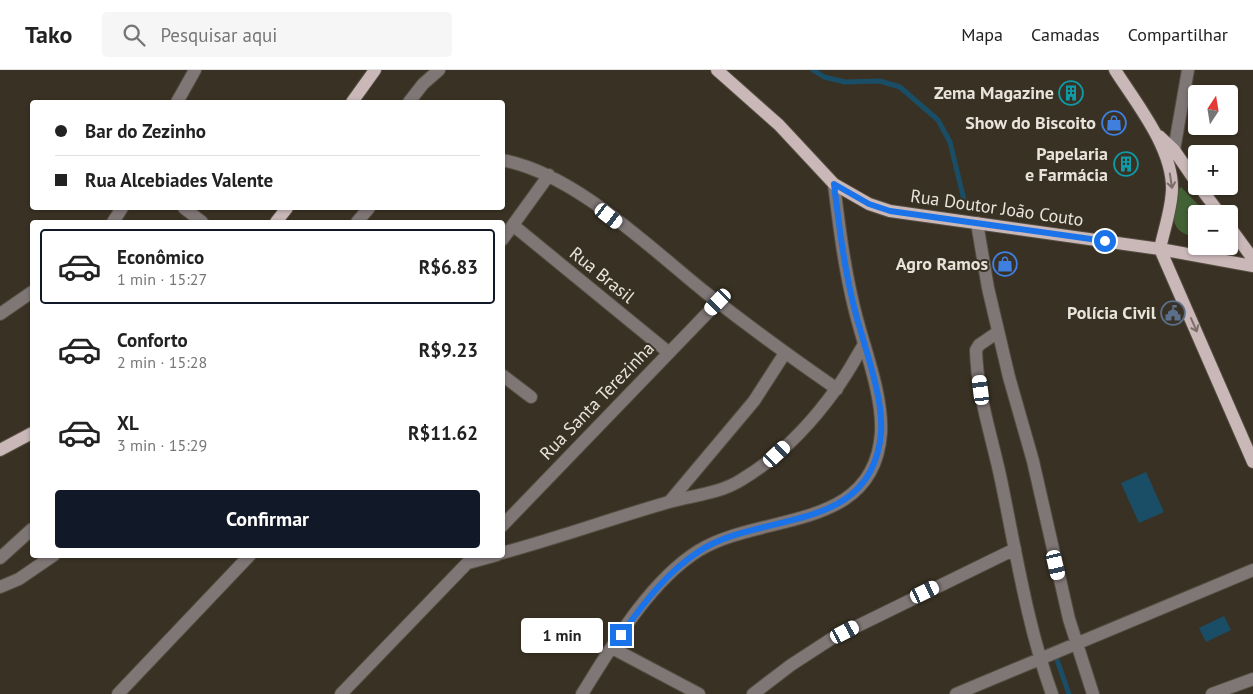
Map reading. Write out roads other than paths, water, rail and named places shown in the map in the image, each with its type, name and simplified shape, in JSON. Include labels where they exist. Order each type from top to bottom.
[{"type":"main road","points":[[353,100],[375,70]]},
{"type":"main road","name":"Rua Doutor João Couto","points":[[717,70],[779,125],[834,184],[869,204],[890,211],[1160,249],[1253,266]]},
{"type":"main road","points":[[1115,70],[1157,135],[1167,164],[1172,187],[1160,249],[1253,462]]},
{"type":"main road","points":[[1157,135],[1174,150],[1188,170]]},
{"type":"main road","points":[[1238,238],[1253,259]]},
{"type":"main road","points":[[0,450],[30,434]]},
{"type":"street","points":[[178,100],[195,70]]},
{"type":"street","points":[[410,100],[423,84],[439,70]]},
{"type":"street","points":[[1174,150],[1188,70]]},
{"type":"street","points":[[505,161],[549,175],[579,192],[718,302],[785,353],[837,389]]},
{"type":"street","points":[[505,236],[549,175]]},
{"type":"street","points":[[582,694],[648,596],[698,552],[736,535],[807,517],[832,508],[852,495],[867,477],[876,456],[881,433],[879,404],[844,258],[834,184]]},
{"type":"street","points":[[187,210],[199,220]]},
{"type":"street","points":[[359,220],[367,210]]},
{"type":"street","points":[[977,223],[998,332],[1033,461],[1077,645],[1093,694]]},
{"type":"street","name":"Rua Brasil","points":[[514,226],[668,352]]},
{"type":"street","points":[[0,314],[30,293]]},
{"type":"street","name":"Rua Santa Terezinha","points":[[505,523],[718,302]]},
{"type":"street","points":[[998,332],[979,345],[977,356],[981,390],[1040,660],[1052,694]]},
{"type":"street","points":[[505,552],[567,535],[670,501],[714,493],[739,482],[766,464],[798,434],[837,389],[864,344]]},
{"type":"street","points":[[670,501],[754,401],[785,353]]},
{"type":"street","points":[[505,377],[531,397]]},
{"type":"street","points":[[0,558],[30,531]]},
{"type":"street","points":[[753,694],[791,665],[831,639],[1015,549]]},
{"type":"street","points":[[0,587],[19,579],[50,558]]},
{"type":"street","points":[[118,694],[247,558]]},
{"type":"street","points":[[341,694],[472,559]]},
{"type":"street","points":[[956,694],[1253,570]]},
{"type":"street","points":[[612,648],[698,694]]},
{"type":"street","points":[[1212,694],[1253,679]]},
{"type":"water","points":[[1146,472],[1164,512],[1139,523],[1121,483]]},
{"type":"water","points":[[1224,616],[1231,630],[1206,642],[1199,628]]},
{"type":"waterway","points":[[813,70],[824,77],[845,82],[880,81],[900,87],[938,120],[950,142],[964,200]]},
{"type":"waterway","points":[[1056,657],[1069,694]]},
{"type":"place","name":"Zema Magazine","points":[[1071,93]]},
{"type":"place","name":"Show do Biscoito","points":[[1114,123]]},
{"type":"place","name":"Papelaria e Farmácia","points":[[1126,164]]},
{"type":"place","name":"Agro Ramos","points":[[1005,264]]},
{"type":"place","name":"Polícia Civil","points":[[1173,313]]}]
